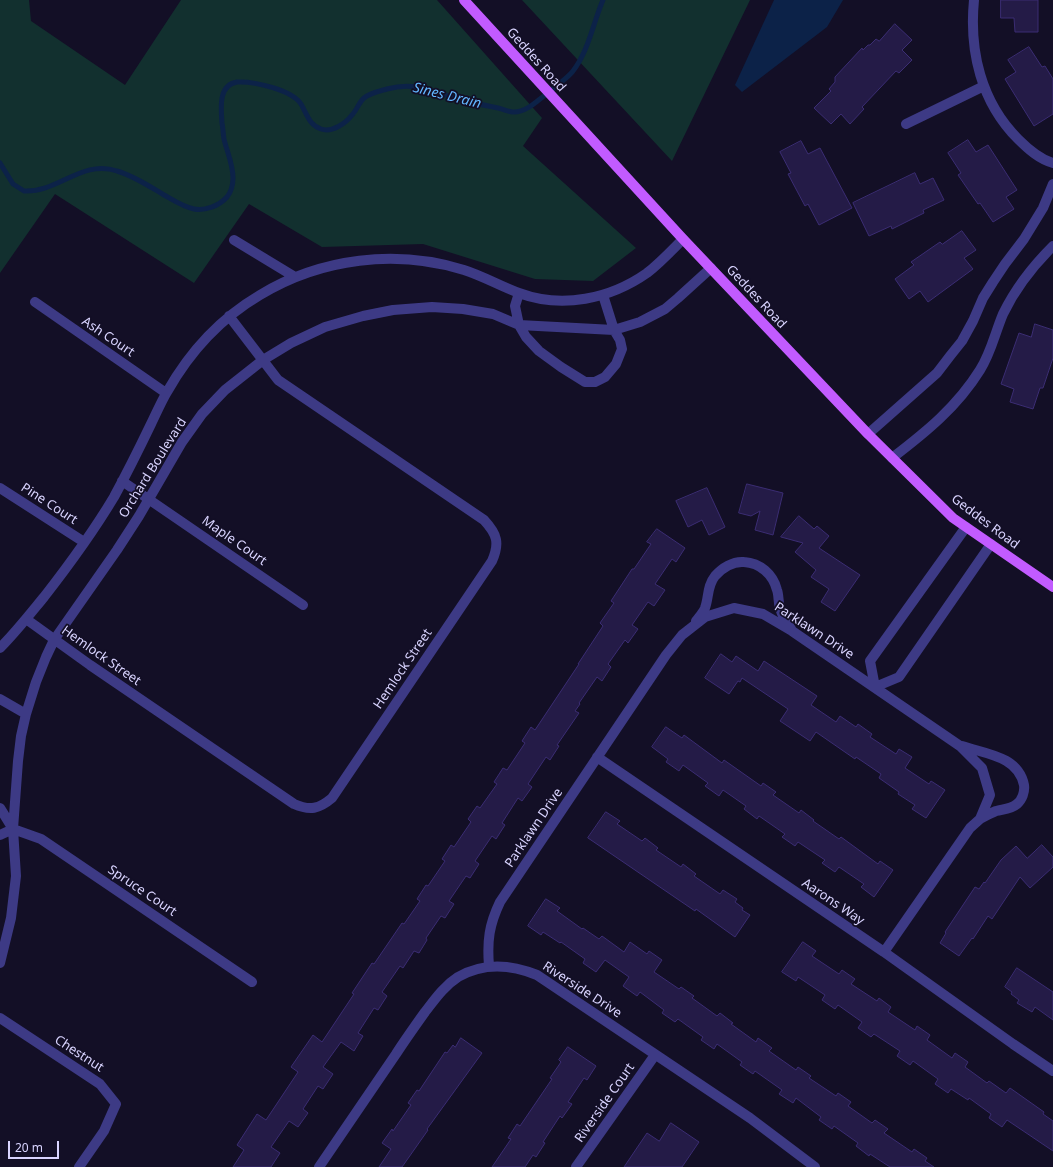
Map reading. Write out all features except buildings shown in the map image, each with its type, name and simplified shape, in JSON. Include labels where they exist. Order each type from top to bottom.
[{"type":"main road","name":"Geddes Road","points":[[464,0],[683,239],[892,458],[954,518],[1053,587]]},
{"type":"street","points":[[974,0],[972,26],[974,49],[984,86],[991,101],[1011,132],[1037,156],[1053,163]]},
{"type":"street","points":[[906,124],[984,86]]},
{"type":"street","points":[[868,434],[937,373],[962,341],[992,282],[1024,239],[1043,208],[1053,184]]},
{"type":"street","name":"Orchard Boulevard","points":[[0,648],[59,578],[114,497],[166,393],[194,352],[229,316],[259,295],[295,277],[325,267],[353,261],[381,258],[437,263],[465,270],[485,277],[519,293],[538,298],[560,301],[581,300],[603,295],[625,286],[648,272],[683,239]]},
{"type":"street","points":[[234,240],[295,277]]},
{"type":"street","points":[[892,458],[930,429],[967,390],[989,353],[1002,315],[1013,294],[1027,274],[1053,246]]},
{"type":"street","name":"Orchard Boulevard","points":[[0,963],[11,918],[16,876],[13,829],[21,736],[36,682],[54,640],[117,550],[182,442],[202,414],[225,390],[263,360],[290,343],[325,327],[363,316],[393,310],[432,307],[463,309],[493,314],[519,325],[614,330],[640,322],[665,309],[711,268]]},
{"type":"street","points":[[519,293],[516,306],[519,325],[526,337],[539,351],[561,368],[585,382],[595,382],[605,377],[616,364],[622,349],[620,340],[614,330],[603,295]]},
{"type":"street","name":"Ash Court","points":[[35,302],[166,393]]},
{"type":"street","name":"Hemlock Street","points":[[26,619],[90,665],[294,804],[303,808],[315,808],[332,798],[492,561],[496,552],[496,539],[493,529],[484,520],[278,380],[229,316]]},
{"type":"street","name":"Maple Court","points":[[122,480],[303,605]]},
{"type":"street","name":"Pine Court","points":[[0,488],[84,542]]},
{"type":"street","points":[[966,527],[870,661],[875,687],[899,677],[991,544]]},
{"type":"street","points":[[693,626],[704,608],[709,587],[714,577],[731,564],[742,562],[752,563],[762,568],[771,577],[777,590],[784,619],[792,631]]},
{"type":"street","name":"Parklawn Drive","points":[[489,966],[489,932],[494,914],[500,902],[666,655],[682,635],[705,617],[734,608],[763,614],[792,631],[960,746],[982,768],[990,795],[980,819],[970,828],[884,952]]},
{"type":"street","points":[[0,699],[26,714]]},
{"type":"street","points":[[960,746],[1004,759],[1015,767],[1022,778],[1024,788],[1023,796],[1018,804],[1010,809],[995,812],[980,819]]},
{"type":"street","name":"Aarons Way","points":[[597,757],[884,952],[1053,1071]]},
{"type":"street","name":"Orchard Boulevard","points":[[0,808],[13,829]]},
{"type":"street","points":[[0,835],[13,829]]},
{"type":"street","name":"Spruce Court","points":[[13,829],[41,838],[252,982]]},
{"type":"street","name":"Riverside Drive","points":[[319,1167],[414,1027],[440,992],[449,984],[470,971],[489,966],[514,967],[537,975],[750,1118],[815,1167]]},
{"type":"street","name":"Chestnut","points":[[0,1018],[100,1084],[116,1104],[104,1131],[79,1167]]},
{"type":"street","name":"Riverside Court","points":[[576,1167],[655,1054]]},
{"type":"green space","points":[[0,0],[29,0],[31,21],[125,85],[181,0],[437,0],[542,118],[523,146],[636,248],[593,281],[535,279],[423,244],[322,247],[249,204],[194,283],[55,194],[0,273]]},
{"type":"green space","points":[[522,0],[750,0],[672,161]]},
{"type":"water","points":[[774,0],[843,0],[827,27],[742,92],[735,85]]},
{"type":"waterway","name":"Sines Drain","points":[[0,163],[13,184],[24,191],[48,187],[92,169],[104,168],[129,176],[186,207],[194,209],[207,208],[224,200],[231,191],[232,186],[232,168],[224,139],[221,111],[224,92],[231,84],[237,82],[253,83],[272,87],[290,95],[301,104],[314,125],[325,130],[330,130],[346,121],[354,113],[366,96],[378,91],[405,86],[421,88],[510,112],[518,112],[534,103],[571,74],[587,45],[603,0]]}]
